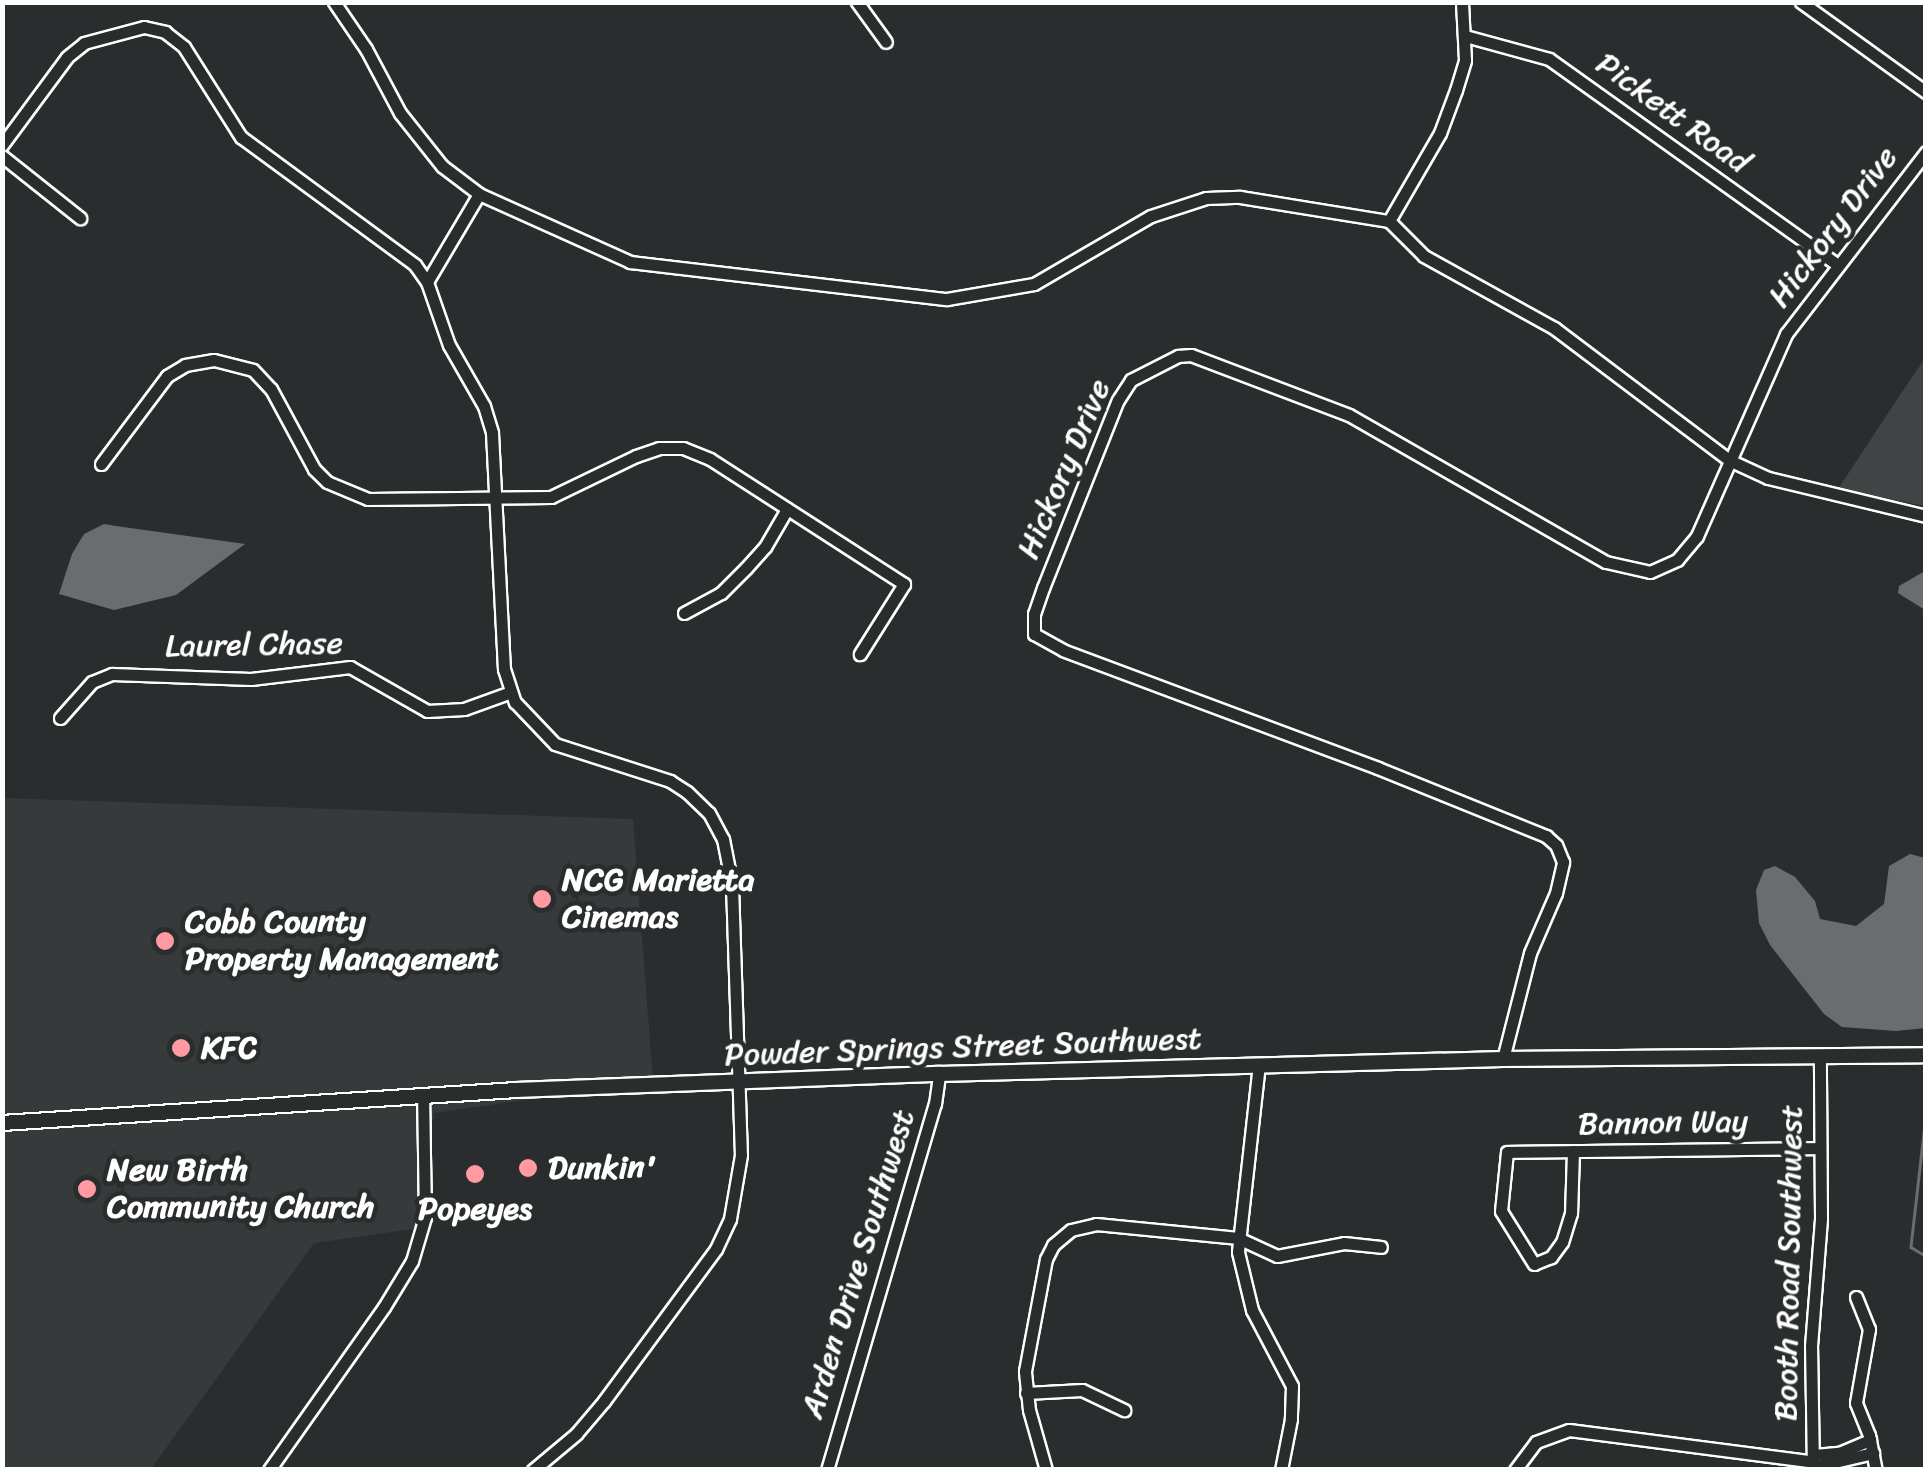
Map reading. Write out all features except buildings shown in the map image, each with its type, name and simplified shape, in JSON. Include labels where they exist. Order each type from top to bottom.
[{"type":"main road","name":"Powder Springs Street Southwest","points":[[2,1123],[424,1096],[939,1074],[1504,1059],[1926,1056]]},
{"type":"street","points":[[334,2],[420,142],[442,166],[479,194],[630,262],[948,299],[1034,284],[1151,216],[1206,198],[1240,197],[1389,221],[1424,256],[1554,328],[1729,460],[1768,478],[1926,516]]},
{"type":"street","points":[[857,2],[886,42]]},
{"type":"street","points":[[1389,221],[1440,133],[1464,60],[1462,2]]},
{"type":"street","points":[[1802,2],[1926,92]]},
{"type":"street","points":[[2,145],[67,57],[84,44],[144,27],[165,32],[184,47],[241,137],[415,265],[428,282],[450,345],[484,406],[497,465],[504,669],[512,692],[533,726],[555,744],[670,781],[708,813],[723,839],[732,884],[739,1171],[730,1219],[716,1250],[604,1402],[533,1470]]},
{"type":"street","name":"Pickett Road","points":[[1465,36],[1549,59],[1836,264]]},
{"type":"street","name":"Hickory Drive","points":[[1504,1059],[1524,970],[1556,893],[1562,862],[1556,845],[1546,836],[1378,768],[1063,650],[1034,634],[1034,614],[1085,477],[1130,380],[1178,356],[1191,355],[1349,415],[1606,562],[1638,572],[1663,567],[1688,549],[1772,360],[1802,309],[1926,152]]},
{"type":"street","points":[[2,156],[80,218]]},
{"type":"street","points":[[428,282],[479,194]]},
{"type":"street","points":[[100,464],[167,376],[184,365],[214,360],[253,370],[271,389],[314,469],[348,493],[402,502],[551,498],[636,456],[682,448],[710,459],[904,584],[860,654]]},
{"type":"street","points":[[684,613],[721,592],[746,568],[765,547],[787,509]]},
{"type":"street","name":"Laurel Chase","points":[[60,718],[92,682],[112,674],[251,679],[350,667],[427,712],[464,709],[512,692]]},
{"type":"street","name":"Booth Road Southwest","points":[[1814,1463],[1811,1346],[1821,1218],[1820,1057]]},
{"type":"street","points":[[1259,1064],[1238,1238],[1246,1296],[1292,1386],[1292,1419],[1281,1470]]},
{"type":"street","name":"Arden Drive Southwest","points":[[827,1470],[935,1104],[939,1074]]},
{"type":"street","points":[[269,1470],[384,1308],[412,1260],[425,1217],[424,1096]]},
{"type":"street","name":"Bannon Way","points":[[1573,1152],[1572,1213],[1562,1242],[1552,1257],[1534,1264],[1501,1211],[1507,1152],[1820,1148]]},
{"type":"street","points":[[1046,1470],[1026,1393],[1026,1358],[1046,1258],[1061,1236],[1096,1224],[1238,1238],[1277,1256],[1344,1242],[1381,1247]]},
{"type":"street","points":[[1856,1297],[1869,1329],[1856,1403],[1872,1446],[1876,1470]]},
{"type":"street","points":[[1026,1393],[1082,1390],[1124,1410]]},
{"type":"street","points":[[1515,1470],[1536,1442],[1570,1430],[1814,1463],[1872,1446]]},
{"type":"shaded area","points":[[1925,358],[1925,506],[1838,489],[1898,398]]},
{"type":"shaded area","points":[[104,524],[245,544],[176,595],[114,610],[59,594],[72,554],[84,534]]},
{"type":"shaded area","points":[[1925,571],[1925,610],[1898,593],[1899,586]]},
{"type":"shaded area","points":[[3,798],[633,819],[654,1094],[552,1096],[435,1113],[429,1135],[427,1227],[314,1243],[151,1469],[3,1470]]},
{"type":"shaded area","points":[[1910,854],[1925,858],[1925,1028],[1896,1031],[1842,1027],[1824,1014],[1770,945],[1759,923],[1756,890],[1764,870],[1775,866],[1795,877],[1815,901],[1820,919],[1856,926],[1884,904],[1889,866]]},
{"type":"waterway","points":[[1926,1115],[1911,1247],[1926,1256]]},
{"type":"place","name":"NCG Marietta Cinemas","points":[[542,899]]},
{"type":"place","name":"Cobb County Property Management","points":[[165,941]]},
{"type":"place","name":"KFC","points":[[181,1048]]},
{"type":"place","name":"Dunkin'","points":[[528,1168]]},
{"type":"place","name":"Popeyes","points":[[475,1174]]},
{"type":"place","name":"New Birth Community Church","points":[[87,1189]]}]
